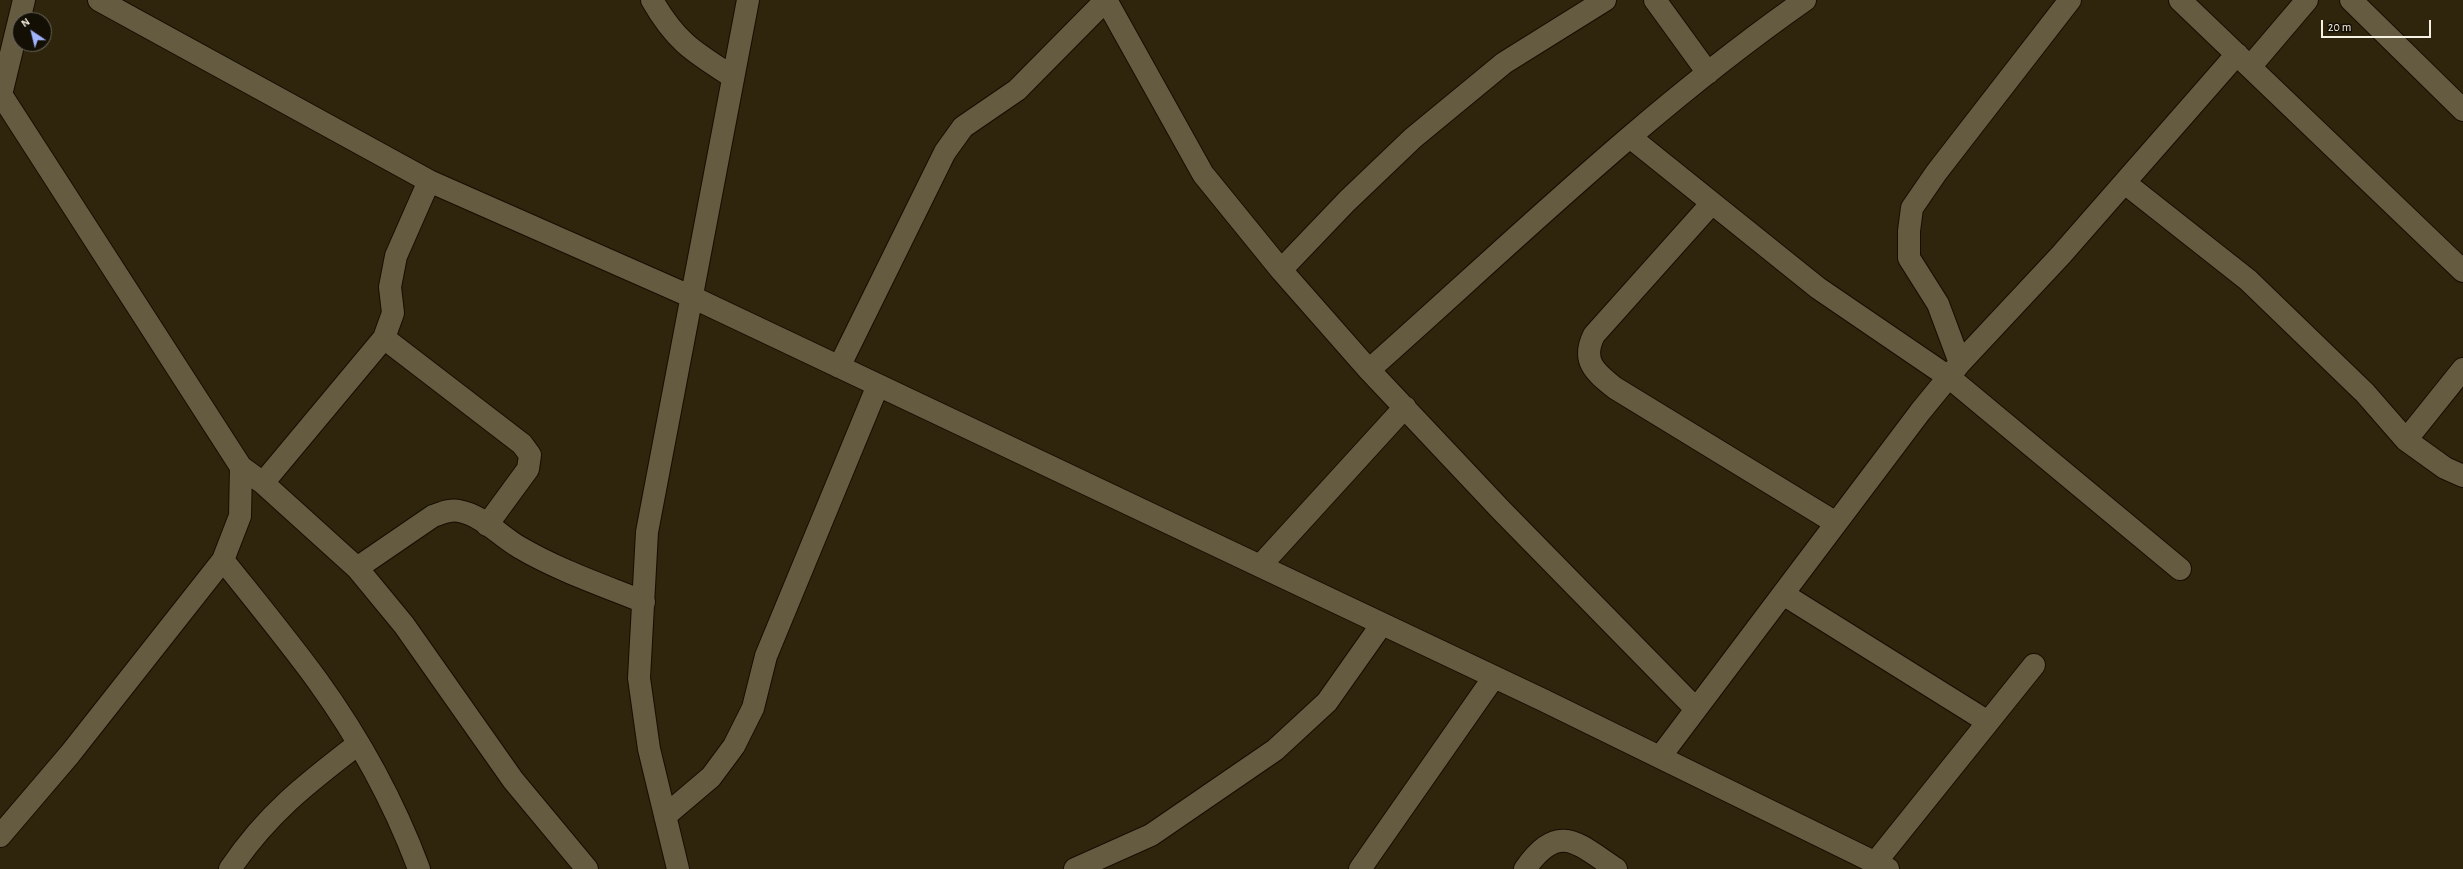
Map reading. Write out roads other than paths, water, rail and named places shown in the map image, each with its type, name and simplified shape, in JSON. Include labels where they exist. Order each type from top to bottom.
[{"type":"street","points":[[24,0],[1,97],[241,467],[263,482],[357,568],[404,625],[513,780],[587,869]]},
{"type":"street","points":[[99,0],[429,181],[692,297],[839,366],[1494,677],[1882,866],[1988,722],[2034,665]]},
{"type":"street","points":[[652,0],[667,26],[692,51],[733,77]]},
{"type":"street","points":[[678,869],[649,749],[639,678],[647,532],[748,0]]},
{"type":"street","points":[[839,366],[945,152],[963,127],[1017,90],[1106,0],[1204,174],[1281,270],[1370,370],[1506,516],[1696,709]]},
{"type":"street","points":[[1281,270],[1348,201],[1419,133],[1504,63],[1605,0]]},
{"type":"street","points":[[1655,0],[1708,73]]},
{"type":"street","points":[[1370,370],[1630,137],[1746,41],[1805,0]]},
{"type":"street","points":[[1955,371],[1938,304],[1909,258],[1908,231],[1912,208],[1936,173],[2070,0]]},
{"type":"street","points":[[2180,0],[2463,271]]},
{"type":"street","points":[[1660,757],[1920,412],[1955,371],[2061,256],[2125,183],[2243,60],[2307,0]]},
{"type":"street","points":[[2351,0],[2463,110]]},
{"type":"street","points":[[1630,137],[1818,288],[1955,371],[2180,569]]},
{"type":"street","points":[[263,482],[384,338],[393,313],[390,287],[396,256],[429,181]]},
{"type":"street","points":[[2125,183],[2248,280],[2365,393],[2406,440],[2445,468],[2463,476]]},
{"type":"street","points":[[1712,203],[1594,335],[1589,346],[1589,361],[1596,373],[1614,388],[1836,523]]},
{"type":"street","points":[[384,338],[522,444],[530,455],[528,469],[487,525]]},
{"type":"street","points":[[2406,440],[2463,369]]},
{"type":"street","points":[[665,816],[711,777],[734,746],[753,708],[766,656],[878,385]]},
{"type":"street","points":[[1260,566],[1404,407]]},
{"type":"street","points":[[0,836],[74,748],[223,560],[240,516],[241,467]]},
{"type":"street","points":[[357,568],[433,516],[446,511],[459,511],[474,516],[519,547],[552,563],[644,602]]},
{"type":"street","points":[[223,560],[317,680],[358,744],[404,829],[420,869]]},
{"type":"street","points":[[1782,594],[1988,722]]},
{"type":"street","points":[[1075,869],[1151,835],[1275,750],[1327,702],[1382,624]]},
{"type":"street","points":[[1360,869],[1494,677]]},
{"type":"street","points":[[230,869],[267,821],[294,793],[358,744]]},
{"type":"street","points":[[1525,869],[1538,852],[1549,844],[1564,839],[1581,845],[1616,869]]}]
